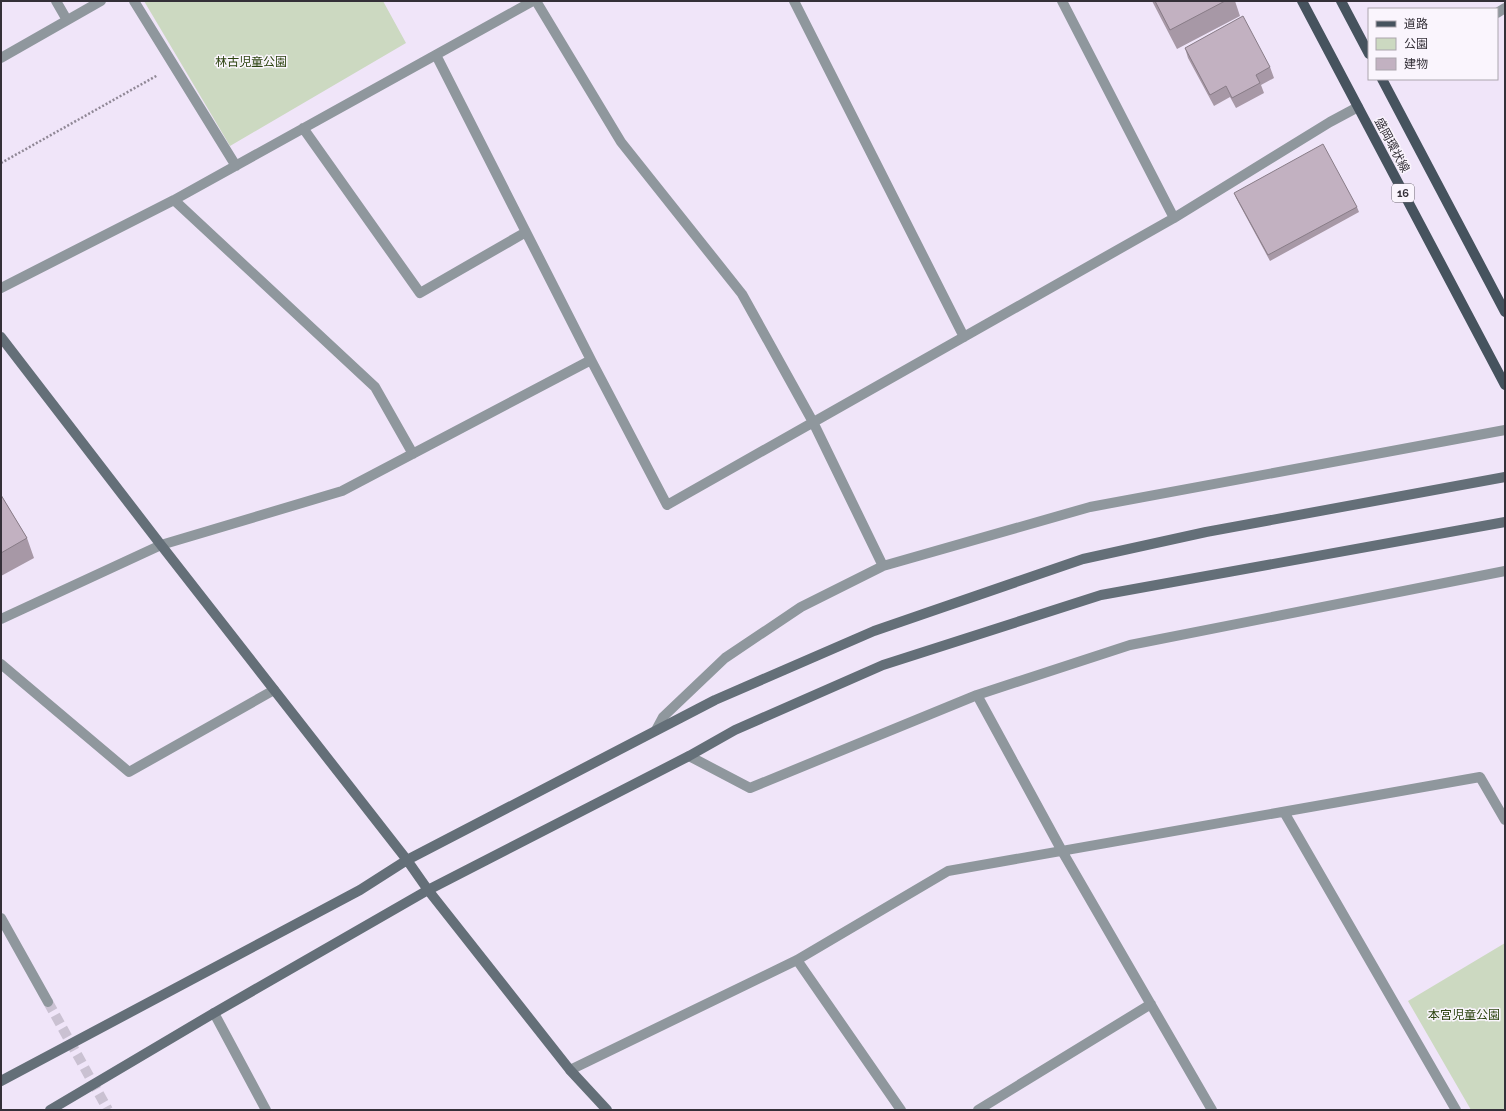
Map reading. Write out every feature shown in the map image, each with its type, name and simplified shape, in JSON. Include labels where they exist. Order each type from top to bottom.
[{"type":"main road","name":"盛岡環状線","points":[[1302,1],[1505,385]]},
{"type":"main road","points":[[1341,1],[1368,52]]},
{"type":"main road","name":"盛岡環状線","points":[[1383,80],[1505,312]]},
{"type":"street","points":[[56,1],[67,20]]},
{"type":"street","points":[[1,58],[101,1]]},
{"type":"street","points":[[134,1],[236,166]]},
{"type":"street","points":[[1,288],[174,200],[533,1]]},
{"type":"street","points":[[536,1],[621,142],[742,294],[813,422],[883,566]]},
{"type":"street","points":[[794,1],[964,337]]},
{"type":"street","points":[[1062,1],[1174,218]]},
{"type":"street","points":[[436,55],[591,360],[667,505],[1174,218],[1330,122],[1358,107]]},
{"type":"street","points":[[304,128],[420,293],[526,232]]},
{"type":"street","points":[[174,200],[376,387],[413,454]]},
{"type":"street","points":[[1,337],[407,860],[428,890],[570,1070],[607,1110]]},
{"type":"street","points":[[1,619],[161,545],[342,491],[591,360]]},
{"type":"street","points":[[656,730],[663,717],[726,658],[801,607],[883,566],[1090,507],[1505,430]]},
{"type":"street","points":[[1,1081],[360,890],[407,860],[656,730],[715,700],[874,631],[1083,559],[1206,532],[1505,477]]},
{"type":"street","points":[[50,1110],[214,1013],[428,890],[689,756],[735,730],[883,665],[1101,595],[1505,522]]},
{"type":"street","points":[[689,756],[750,788],[977,695],[1130,645],[1505,571]]},
{"type":"street","points":[[1,664],[129,772],[274,690]]},
{"type":"street","points":[[977,695],[1062,851],[1212,1110]]},
{"type":"street","points":[[570,1070],[797,960],[948,871],[1480,777],[1505,820]]},
{"type":"street","points":[[1284,812],[1456,1110]]},
{"type":"street","points":[[1,918],[48,1002]]},
{"type":"street","points":[[797,960],[901,1110]]},
{"type":"street","points":[[978,1110],[1151,1004]]},
{"type":"street","points":[[214,1013],[266,1110]]},
{"type":"path","points":[[1,163],[174,66]]},
{"type":"green space","name":"林古児童公園","points":[[144,1],[383,1],[406,43],[230,146]]},
{"type":"green space","name":"本宮児童公園","points":[[1505,943],[1505,1110],[1471,1110],[1408,1001]]},
{"type":"building","points":[[1155,1],[1225,1],[1170,30]]},
{"type":"building","points":[[1243,16],[1270,67],[1256,75],[1260,83],[1232,98],[1226,86],[1210,95],[1185,48]]},
{"type":"building","points":[[1323,144],[1357,207],[1268,255],[1234,193]]},
{"type":"building","points":[[1,495],[27,538],[1,553]]},
{"type":"tunnel","points":[[48,1002],[108,1110]]}]
